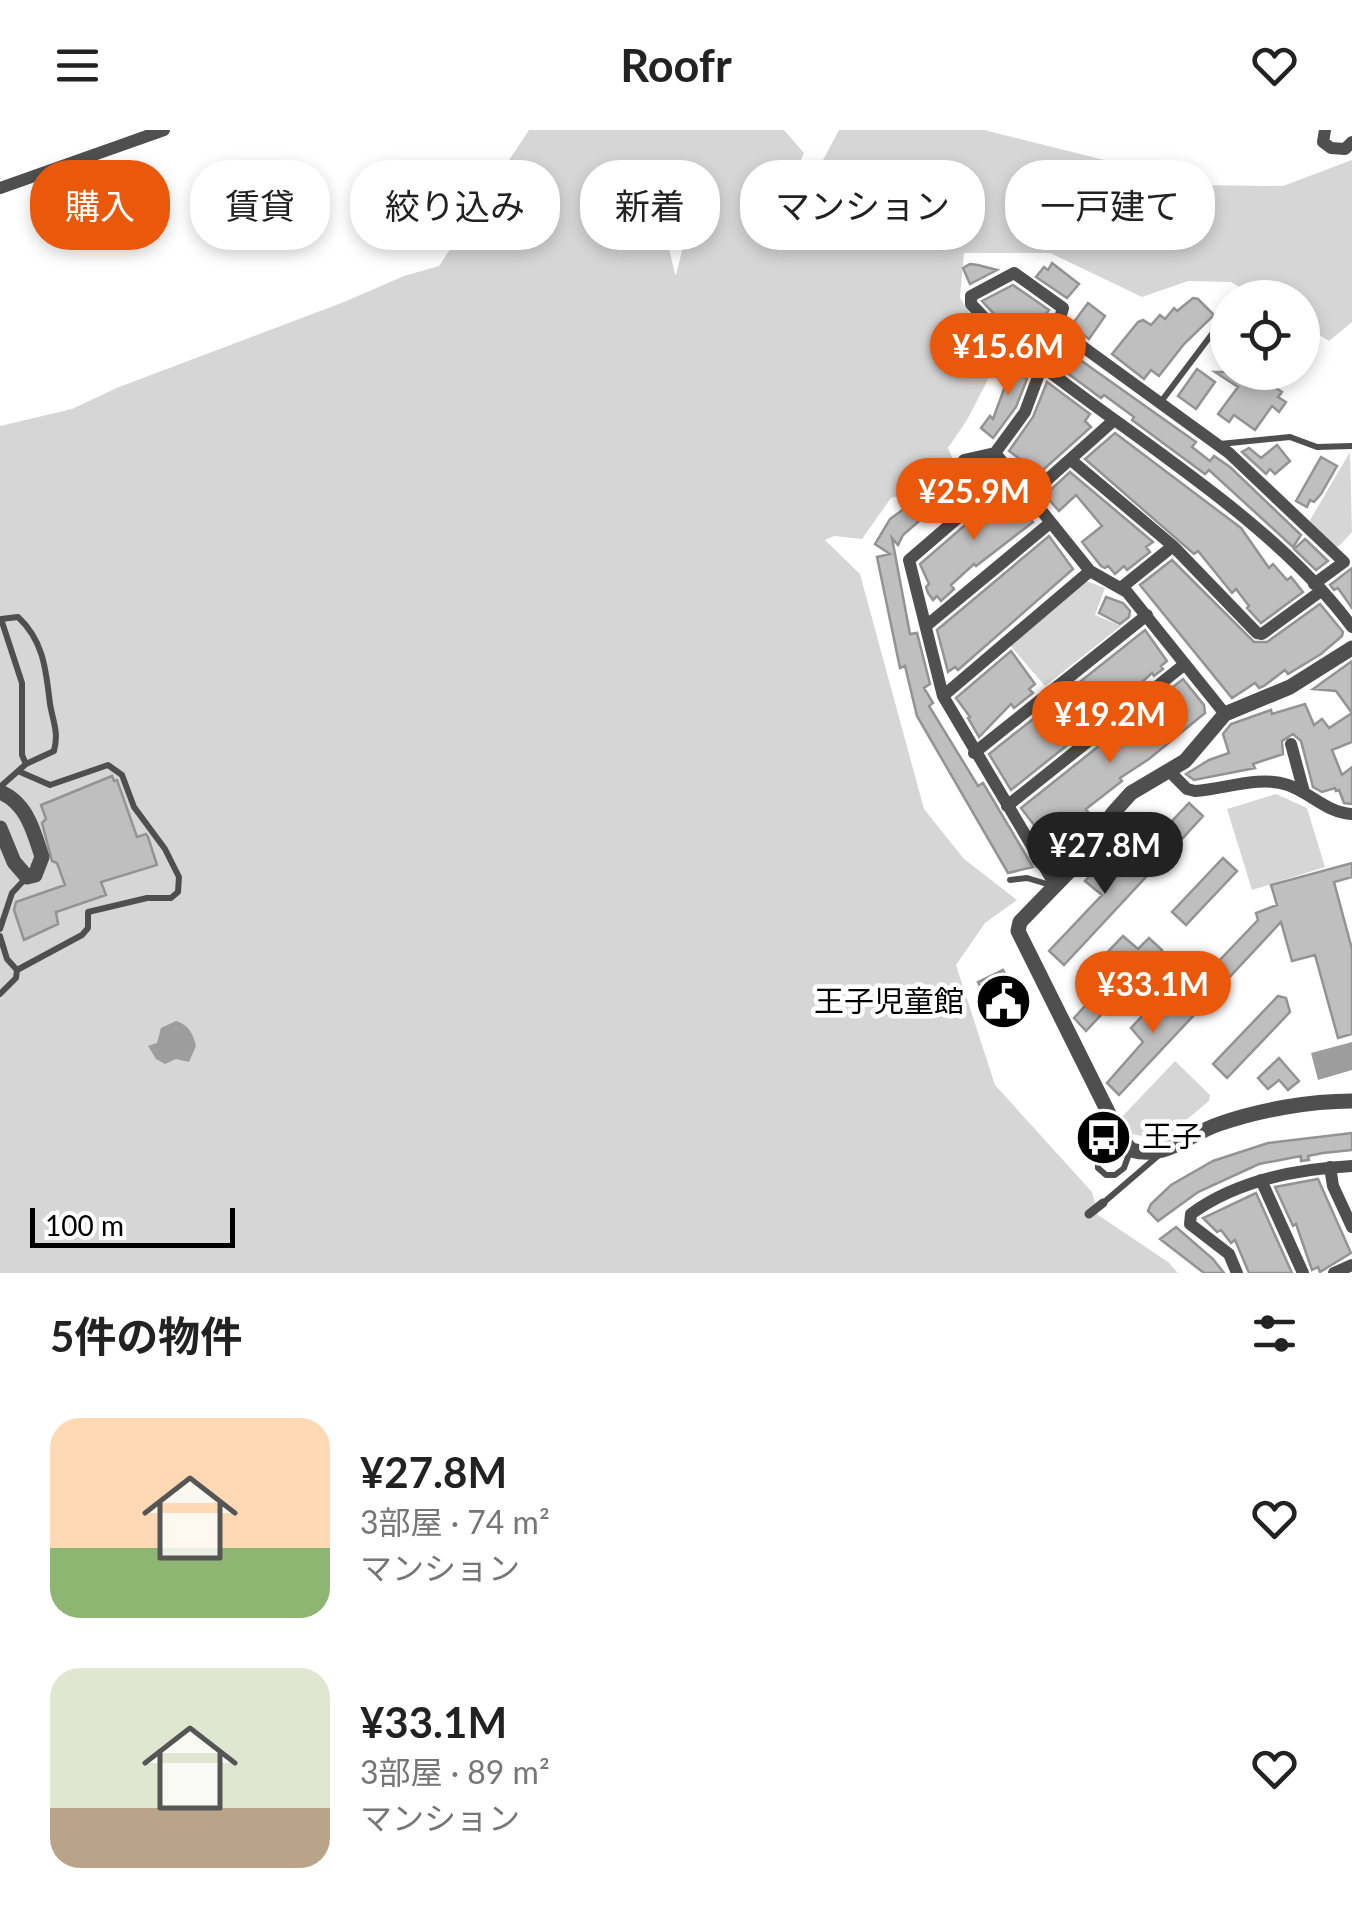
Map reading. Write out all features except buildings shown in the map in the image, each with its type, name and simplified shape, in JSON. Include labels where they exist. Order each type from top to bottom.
[{"type":"street","points":[[0,188],[164,130]]},
{"type":"street","points":[[1325,130],[1323,142],[1332,148],[1345,149],[1352,142]]},
{"type":"street","points":[[964,460],[994,453],[1025,412],[1042,366],[1056,328],[1063,308],[1014,272],[971,296],[972,304],[1009,344],[1042,366],[1245,519],[1317,588],[1352,628]]},
{"type":"street","points":[[1056,328],[1229,453],[1348,558],[1262,634],[1257,633],[1172,546],[1071,460]]},
{"type":"street","points":[[1029,496],[1113,422]]},
{"type":"street","points":[[994,453],[1090,571],[1122,587],[1147,615],[1226,714]]},
{"type":"street","points":[[1010,472],[910,560],[943,696],[1053,883]]},
{"type":"street","points":[[926,626],[1050,523]]},
{"type":"street","points":[[1122,587],[1172,546]]},
{"type":"street","points":[[943,696],[1090,571]]},
{"type":"street","points":[[974,753],[1147,615]]},
{"type":"street","points":[[1352,648],[1290,687],[1226,714],[1185,761],[1131,794],[1084,856],[1053,883],[1020,922],[1018,931],[1126,1144],[1160,1154],[1196,1134],[1246,1116],[1352,1101]]},
{"type":"street","points":[[1007,806],[1185,664]]},
{"type":"street","points":[[1296,752],[1304,792]]},
{"type":"street","points":[[1170,772],[1195,792],[1270,782],[1304,792],[1341,814],[1352,814]]},
{"type":"street","points":[[0,789],[19,803],[36,840],[42,858],[35,876],[27,877],[14,862],[0,828]]},
{"type":"street","points":[[1237,1273],[1228,1254],[1190,1224],[1191,1214],[1241,1186],[1261,1180],[1352,1166]]},
{"type":"street","points":[[1330,1167],[1352,1227]]},
{"type":"street","points":[[1261,1180],[1303,1273]]},
{"type":"street","points":[[1089,1214],[1103,1203]]},
{"type":"street","points":[[1334,1273],[1352,1265]]},
{"type":"lane","points":[[1160,404],[1210,337]]},
{"type":"lane","points":[[1214,444],[1290,437],[1317,447],[1352,446]]},
{"type":"lane","points":[[0,789],[26,764],[54,751],[58,735],[50,704],[49,675],[32,630],[18,617],[1,619],[22,684],[22,755],[26,764]]},
{"type":"lane","points":[[17,970],[82,935],[88,928],[88,912],[147,898],[171,898],[178,892],[180,877],[165,848],[134,807],[122,776],[108,764],[50,785],[18,771]]},
{"type":"lane","points":[[0,994],[16,978],[17,970],[7,959],[0,932],[12,893],[27,877]]},
{"type":"lane","points":[[1010,880],[1027,878],[1053,883]]},
{"type":"lane","points":[[1126,1144],[1124,1168],[1116,1176],[1106,1176],[1098,1168],[1097,1157],[1102,1148],[1126,1144]]},
{"type":"lane","points":[[1103,1203],[1160,1154]]},
{"type":"shaded area","points":[[529,130],[784,130],[804,153],[801,160],[740,160],[740,250],[985,250],[985,160],[823,160],[839,130],[984,130],[1105,160],[1005,160],[1005,250],[1215,250],[1215,185],[1283,186],[1352,160],[1352,322],[1329,341],[1320,335],[1320,280],[1188,281],[1142,297],[1050,253],[964,253],[960,298],[999,358],[948,448],[955,464],[940,483],[891,498],[862,539],[834,536],[825,540],[860,574],[924,809],[964,859],[1017,900],[985,923],[956,965],[995,1085],[1092,1192],[1098,1215],[1168,1262],[1178,1273],[0,1273],[0,426],[72,409],[404,276],[439,266],[450,250],[560,250],[560,160],[509,160]]},
{"type":"shaded area","points":[[1350,452],[1352,532],[1339,546],[1330,548],[1312,528],[1310,520]]},
{"type":"shaded area","points":[[1086,581],[1105,588],[1095,615],[1121,626],[1045,686],[1009,644]]},
{"type":"shaded area","points":[[1276,794],[1307,808],[1325,867],[1252,890],[1227,809]]},
{"type":"shaded area","points":[[176,1021],[190,1031],[196,1046],[189,1062],[176,1059],[165,1064],[156,1059],[148,1046],[157,1043],[161,1028]]},
{"type":"shaded area","points":[[1352,1042],[1352,1070],[1318,1080],[1311,1053]]},
{"type":"shaded area","points":[[1175,1061],[1210,1095],[1209,1101],[1161,1141],[1125,1132],[1119,1120]]},
{"type":"place","name":"王子児童館","points":[[1003,1002]]},
{"type":"place","name":"王子","points":[[1103,1137]]}]
